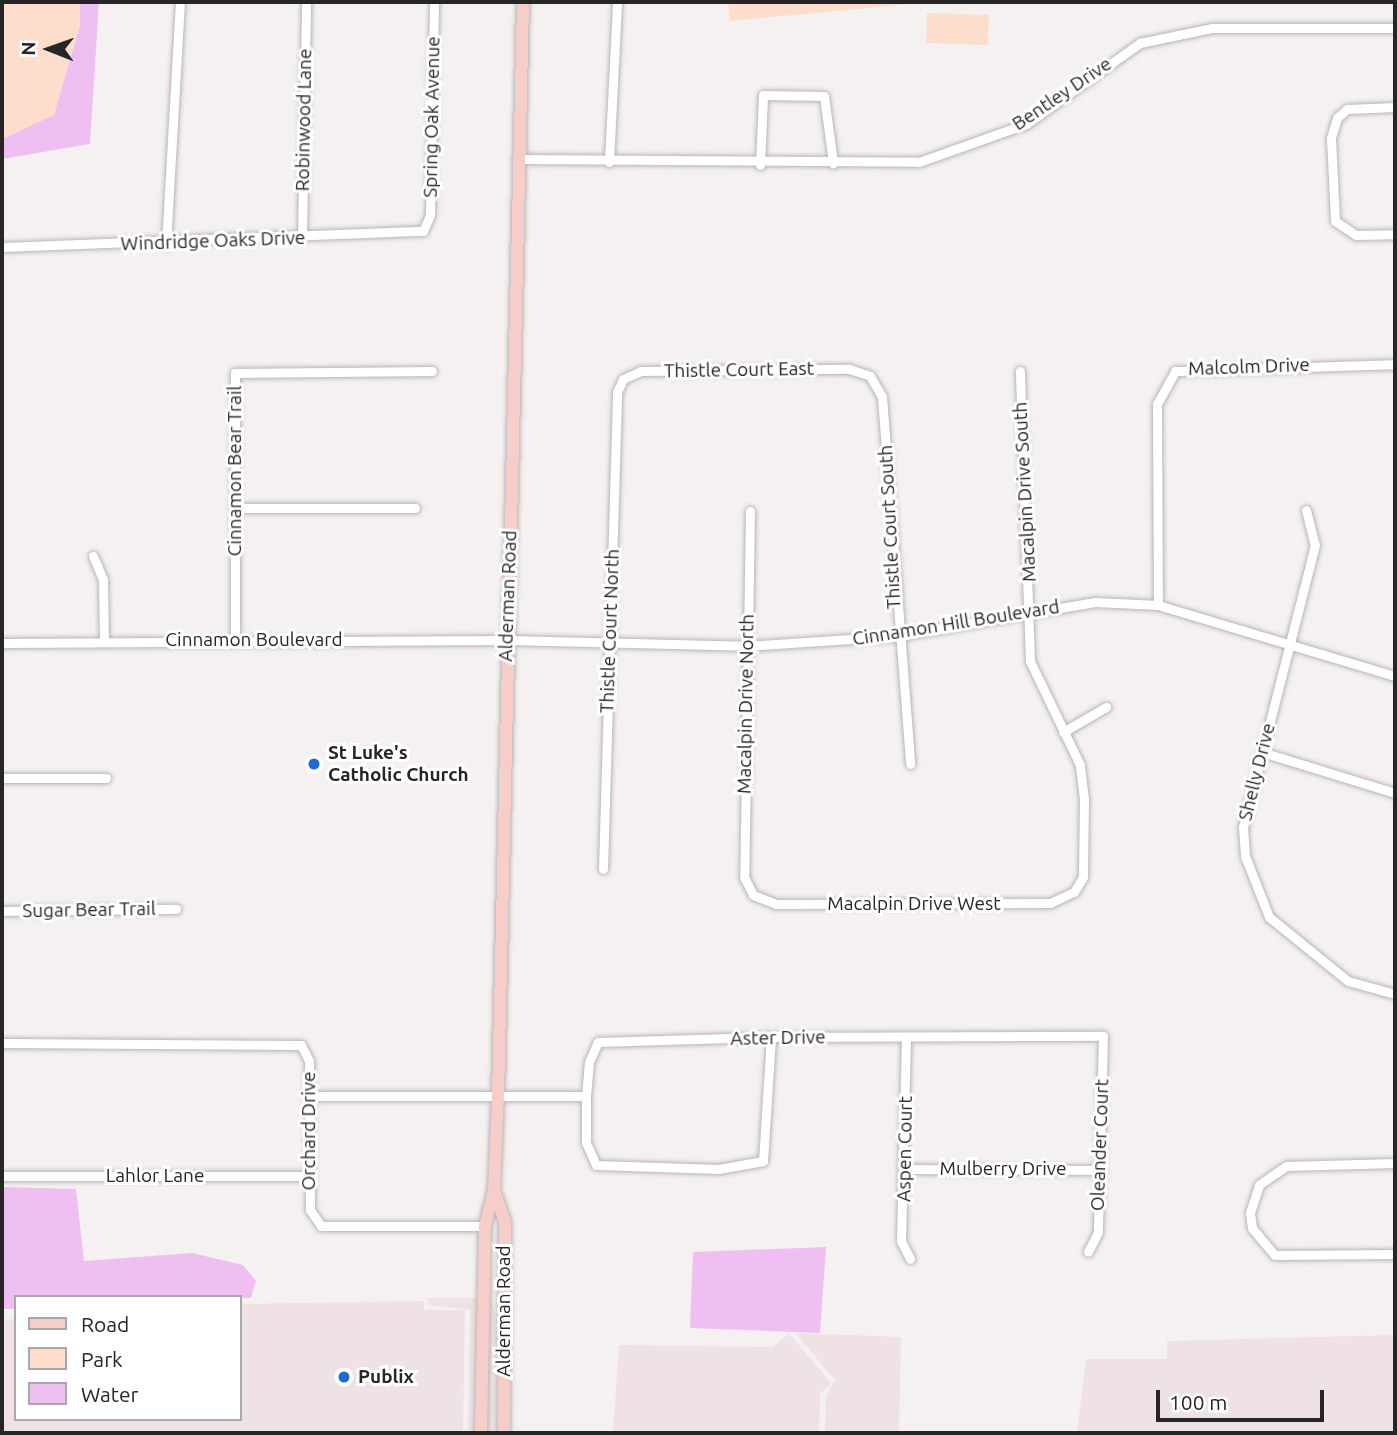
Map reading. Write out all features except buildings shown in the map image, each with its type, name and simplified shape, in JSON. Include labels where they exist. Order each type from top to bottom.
[{"type":"street","points":[[166,244],[180,2]]},
{"type":"street","name":"Robinwood Lane","points":[[302,237],[306,2]]},
{"type":"street","name":"Spring Oak Avenue","points":[[423,231],[430,215],[434,2]]},
{"type":"street","name":"Alderman Road","points":[[481,1433],[485,1226],[494,1190],[498,1096],[507,640],[522,159],[523,2]]},
{"type":"street","points":[[610,162],[617,2]]},
{"type":"street","name":"Bentley Drive","points":[[522,159],[760,165],[919,162],[963,151],[1026,124],[1140,43],[1212,28],[1395,27]]},
{"type":"street","points":[[760,165],[763,95],[824,96],[833,163]]},
{"type":"street","points":[[1395,107],[1347,109],[1334,124],[1331,138],[1335,221],[1356,234],[1395,234]]},
{"type":"street","name":"Windridge Oaks Drive","points":[[2,247],[166,244],[423,231]]},
{"type":"street","name":"Malcolm Drive","points":[[1158,605],[1157,404],[1175,371],[1395,364]]},
{"type":"street","name":"Thistle Court East","points":[[617,392],[623,379],[640,371],[849,369],[870,376]]},
{"type":"street","name":"Cinnamon Bear Trail","points":[[235,640],[235,373],[432,371]]},
{"type":"street","name":"Macalpin Drive South","points":[[1020,371],[1030,661],[1080,765],[1084,799],[1083,877],[1073,892]]},
{"type":"street","name":"Thistle Court South","points":[[870,376],[882,397],[896,636],[910,764]]},
{"type":"street","name":"Thistle Court North","points":[[603,870],[617,392]]},
{"type":"street","points":[[236,508],[415,508]]},
{"type":"street","name":"Shelly Drive","points":[[1306,510],[1315,545],[1242,827],[1245,856],[1269,917],[1349,981],[1395,994]]},
{"type":"street","name":"Macalpin Drive North","points":[[750,511],[744,877],[753,895]]},
{"type":"street","points":[[93,556],[103,580],[104,641]]},
{"type":"street","name":"Cinnamon Hill Boulevard","points":[[507,640],[746,646],[896,636],[1030,609],[1158,605],[1289,642],[1395,676]]},
{"type":"street","name":"Cinnamon Boulevard","points":[[2,643],[507,640]]},
{"type":"street","points":[[1063,732],[1106,708]]},
{"type":"street","points":[[1262,752],[1395,793]]},
{"type":"street","points":[[2,778],[106,778]]},
{"type":"street","name":"Macalpin Drive West","points":[[753,895],[776,904],[1050,903],[1073,892]]},
{"type":"street","name":"Sugar Bear Trail","points":[[2,911],[176,909]]},
{"type":"street","name":"Aster Drive","points":[[586,1096],[589,1062],[598,1042],[771,1037],[1103,1035]]},
{"type":"street","name":"Oleander Court","points":[[1088,1252],[1098,1232],[1103,1035]]},
{"type":"street","points":[[311,1096],[586,1096],[586,1143],[596,1166],[748,1167],[763,1161],[769,1142],[771,1037]]},
{"type":"street","name":"Aspen Court","points":[[906,1037],[906,1169],[901,1241],[910,1259]]},
{"type":"street","name":"Orchard Drive","points":[[2,1043],[289,1042],[301,1045],[309,1061],[311,1096],[308,1176],[310,1210],[321,1226],[485,1226]]},
{"type":"street","points":[[1395,1163],[1286,1166],[1259,1185],[1251,1213],[1252,1228],[1275,1255],[1395,1254]]},
{"type":"street","name":"Mulberry Drive","points":[[906,1169],[1101,1170]]},
{"type":"street","name":"Lahlor Lane","points":[[2,1176],[308,1176]]},
{"type":"street","name":"Alderman Road","points":[[494,1190],[505,1222],[504,1433]]},
{"type":"shaded area","points":[[426,1298],[477,1298],[474,1433],[468,1433],[470,1310],[430,1305]]},
{"type":"shaded area","points":[[490,1299],[497,1317],[497,1433],[487,1433]]},
{"type":"shaded area","points":[[424,1301],[424,1310],[465,1310],[463,1433],[2,1433],[2,1320],[14,1319],[14,1421],[242,1421],[242,1304]]},
{"type":"shaded area","points":[[789,1333],[831,1383],[820,1394],[819,1433],[613,1433],[619,1345],[773,1347]]},
{"type":"shaded area","points":[[795,1333],[901,1337],[899,1433],[825,1433],[826,1396],[835,1380]]},
{"type":"shaded area","points":[[1395,1335],[1395,1433],[1077,1433],[1086,1359],[1167,1359],[1167,1341]]},
{"type":"green space","points":[[2,2],[80,2],[80,24],[54,115],[2,139]]},
{"type":"green space","points":[[728,2],[932,2],[730,21]]},
{"type":"green space","points":[[927,13],[989,15],[988,45],[926,43]]},
{"type":"water","points":[[80,2],[99,2],[90,144],[2,159],[2,139],[54,115],[80,25]]},
{"type":"water","points":[[2,1187],[76,1189],[84,1261],[192,1253],[243,1265],[256,1281],[251,1298],[242,1298],[242,1295],[14,1295],[14,1309],[2,1309]]},
{"type":"water","points":[[826,1247],[820,1333],[690,1328],[693,1252]]},
{"type":"place","name":"St Luke's Catholic Church","points":[[314,764]]},
{"type":"place","name":"Publix","points":[[344,1377]]}]
